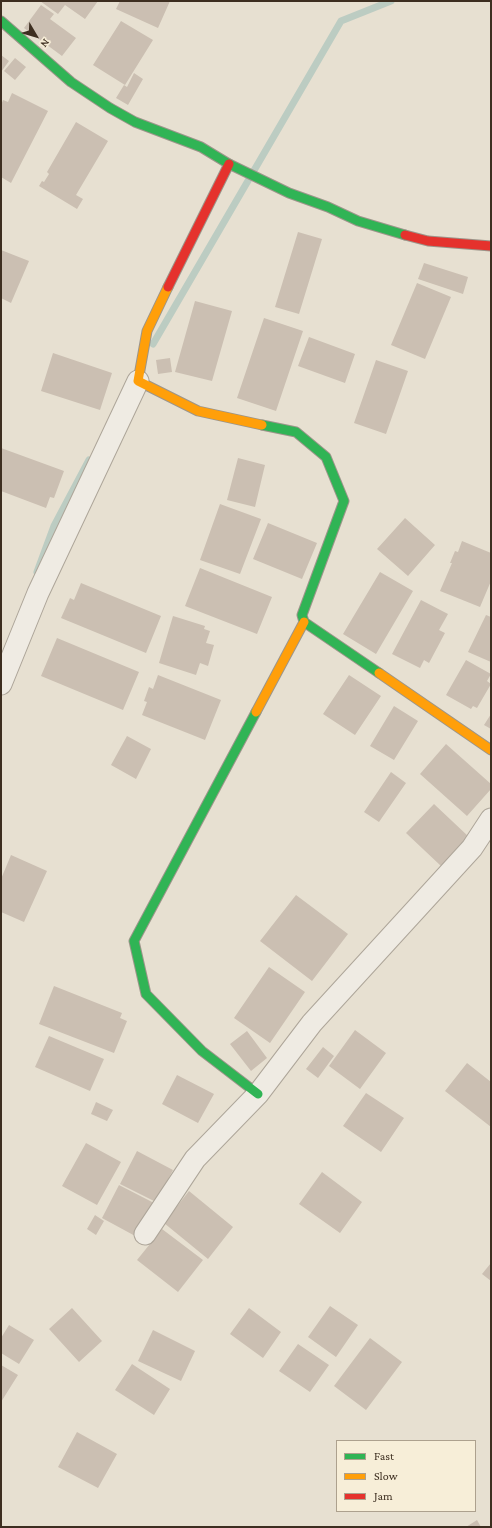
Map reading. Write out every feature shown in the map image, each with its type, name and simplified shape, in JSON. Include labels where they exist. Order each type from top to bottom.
[{"type":"street","points":[[1,21],[71,82],[110,108],[135,122],[201,147],[229,164],[289,192],[328,207],[358,221],[428,241],[491,246]]},
{"type":"street","points":[[1,684],[38,593],[138,381],[147,331],[229,164]]},
{"type":"street","points":[[138,381],[198,411],[296,432],[326,457],[344,501],[309,600],[302,615],[304,622],[491,750]]},
{"type":"street","points":[[258,1094],[202,1051],[146,994],[134,941],[304,622]]},
{"type":"street","points":[[145,1234],[195,1159],[258,1094],[312,1023],[472,848],[491,819]]},
{"type":"building","points":[[40,1],[98,1],[85,19],[65,5],[58,14]]},
{"type":"building","points":[[120,1],[170,1],[158,28],[116,9]]},
{"type":"building","points":[[41,5],[54,14],[50,19],[76,38],[62,56],[24,28]]},
{"type":"building","points":[[121,21],[153,40],[125,85],[93,65]]},
{"type":"building","points":[[1,55],[9,61],[1,72]]},
{"type":"building","points":[[15,58],[26,67],[15,80],[4,71]]},
{"type":"building","points":[[134,73],[143,79],[128,105],[116,98],[124,85],[127,87]]},
{"type":"building","points":[[12,93],[48,111],[11,183],[1,177],[1,105],[3,100],[8,102]]},
{"type":"building","points":[[76,122],[108,141],[76,195],[83,199],[77,209],[39,186],[42,181],[44,182],[49,174],[47,172]]},
{"type":"building","points":[[298,232],[322,239],[299,314],[275,307]]},
{"type":"building","points":[[1,250],[29,261],[11,303],[1,298]]},
{"type":"building","points":[[424,263],[468,277],[463,294],[418,279]]},
{"type":"building","points":[[417,283],[451,297],[425,359],[391,345]]},
{"type":"building","points":[[195,301],[232,311],[212,381],[175,372]]},
{"type":"building","points":[[264,318],[303,331],[276,411],[237,398]]},
{"type":"building","points":[[309,337],[355,354],[345,383],[298,366]]},
{"type":"building","points":[[53,353],[112,373],[100,410],[41,391]]},
{"type":"building","points":[[170,358],[172,372],[158,374],[156,360]]},
{"type":"building","points":[[376,360],[408,371],[386,434],[354,423]]},
{"type":"building","points":[[1,448],[64,471],[54,498],[50,497],[46,508],[1,491]]},
{"type":"building","points":[[238,458],[265,465],[255,507],[227,500]]},
{"type":"building","points":[[220,504],[261,519],[240,574],[200,560]]},
{"type":"building","points":[[405,518],[435,545],[408,576],[377,549]]},
{"type":"building","points":[[268,523],[317,543],[302,579],[253,559]]},
{"type":"building","points":[[462,541],[491,553],[491,581],[480,607],[440,591],[452,563],[450,563],[455,551],[458,552]]},
{"type":"building","points":[[200,568],[272,597],[257,634],[185,606]]},
{"type":"building","points":[[380,572],[413,591],[376,654],[343,634]]},
{"type":"building","points":[[81,583],[161,616],[146,653],[61,618],[70,598],[74,600]]},
{"type":"building","points":[[421,600],[448,614],[439,630],[445,633],[429,663],[424,660],[420,668],[392,654]]},
{"type":"building","points":[[486,615],[491,617],[491,662],[468,652]]},
{"type":"building","points":[[173,616],[205,626],[204,629],[210,631],[206,643],[214,645],[208,666],[200,663],[196,675],[159,663]]},
{"type":"building","points":[[57,638],[139,672],[123,710],[41,676]]},
{"type":"building","points":[[466,660],[491,674],[487,681],[491,684],[477,708],[473,706],[471,709],[446,695]]},
{"type":"building","points":[[158,675],[221,700],[205,740],[142,715],[147,702],[144,701],[149,687],[153,689]]},
{"type":"building","points":[[349,675],[381,696],[355,735],[323,714]]},
{"type":"building","points":[[394,706],[418,721],[394,760],[370,746]]},
{"type":"building","points":[[491,714],[491,729],[484,725]]},
{"type":"building","points":[[127,736],[151,749],[136,779],[111,765]]},
{"type":"building","points":[[446,744],[491,784],[491,789],[467,816],[420,774]]},
{"type":"building","points":[[391,772],[406,783],[379,822],[364,812]]},
{"type":"building","points":[[434,804],[469,837],[441,866],[406,833]]},
{"type":"building","points":[[11,855],[47,871],[24,922],[1,912],[1,879]]},
{"type":"building","points":[[296,895],[348,934],[312,981],[260,941]]},
{"type":"building","points":[[269,967],[305,992],[270,1043],[234,1018]]},
{"type":"building","points":[[54,986],[122,1013],[120,1018],[127,1021],[114,1053],[39,1024]]},
{"type":"building","points":[[355,1030],[386,1053],[360,1089],[329,1066]]},
{"type":"building","points":[[247,1031],[267,1058],[251,1071],[230,1044]]},
{"type":"building","points":[[49,1036],[104,1059],[90,1091],[35,1067]]},
{"type":"building","points":[[323,1047],[334,1056],[318,1078],[306,1069]]},
{"type":"building","points":[[467,1063],[491,1082],[491,1127],[445,1091]]},
{"type":"building","points":[[177,1075],[214,1094],[198,1123],[162,1104]]},
{"type":"building","points":[[366,1093],[404,1118],[381,1152],[343,1126]]},
{"type":"building","points":[[96,1102],[113,1110],[107,1121],[91,1114]]},
{"type":"building","points":[[86,1143],[121,1162],[97,1205],[62,1186]]},
{"type":"building","points":[[137,1151],[173,1170],[156,1202],[120,1184]]},
{"type":"building","points":[[322,1172],[362,1202],[340,1233],[299,1204]]},
{"type":"building","points":[[119,1185],[154,1203],[137,1237],[102,1218]]},
{"type":"building","points":[[189,1191],[233,1227],[208,1259],[164,1223]]},
{"type":"building","points":[[95,1215],[104,1221],[96,1235],[87,1229]]},
{"type":"building","points":[[162,1229],[203,1260],[178,1292],[137,1260]]},
{"type":"building","points":[[491,1263],[491,1281],[482,1274]]},
{"type":"building","points":[[330,1306],[358,1325],[336,1357],[308,1337]]},
{"type":"building","points":[[72,1308],[102,1341],[79,1362],[49,1329]]},
{"type":"building","points":[[249,1308],[281,1332],[263,1358],[230,1334]]},
{"type":"building","points":[[9,1325],[34,1340],[19,1364],[1,1353],[1,1338]]},
{"type":"building","points":[[153,1330],[195,1351],[181,1381],[138,1361]]},
{"type":"building","points":[[370,1338],[402,1362],[366,1410],[334,1386]]},
{"type":"building","points":[[298,1344],[329,1365],[310,1392],[279,1371]]},
{"type":"building","points":[[132,1364],[170,1389],[154,1415],[115,1390]]},
{"type":"building","points":[[1,1365],[18,1375],[1,1402]]},
{"type":"building","points":[[77,1432],[117,1454],[98,1488],[58,1467]]},
{"type":"building","points":[[477,1520],[481,1527],[466,1527]]},
{"type":"waterway","points":[[153,344],[341,21],[391,1]]},
{"type":"waterway","points":[[37,572],[54,526],[89,460]]},
{"type":"traffic: fast","points":[[1,21],[71,82],[110,108],[135,122],[201,147],[229,164],[289,193],[328,207],[358,221],[405,235]]},
{"type":"traffic: fast","points":[[262,425],[296,432],[326,457],[344,501],[302,615],[304,622],[379,673]]},
{"type":"traffic: fast","points":[[256,712],[134,941],[146,994],[202,1051],[258,1094]]},
{"type":"traffic: slow","points":[[168,287],[147,331],[138,381],[198,411],[262,425]]},
{"type":"traffic: slow","points":[[256,712],[304,622]]},
{"type":"traffic: slow","points":[[379,673],[491,750]]},
{"type":"traffic: jam","points":[[168,287],[229,164]]},
{"type":"traffic: jam","points":[[405,235],[428,241],[491,246]]}]
